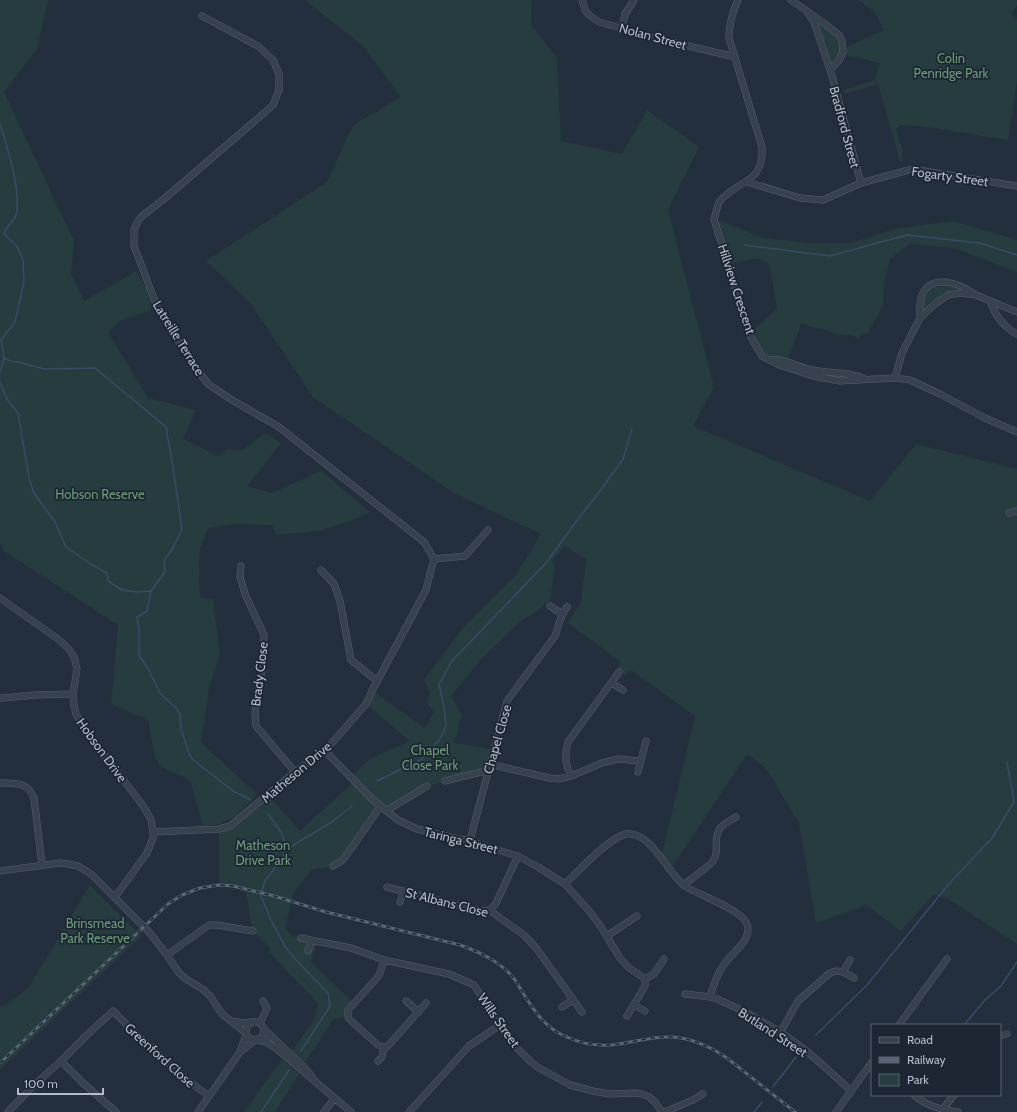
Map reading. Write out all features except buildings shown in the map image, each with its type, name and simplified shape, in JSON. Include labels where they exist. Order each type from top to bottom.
[{"type":"street","name":"Nolan Street","points":[[582,0],[585,10],[599,22],[663,40],[735,57]]},
{"type":"street","points":[[622,28],[625,14],[634,0]]},
{"type":"street","name":"Hillview Crescent","points":[[738,0],[731,18],[729,38],[762,147],[762,158],[759,169],[748,182],[736,188],[719,202],[714,219],[749,334],[762,356],[779,365],[813,376],[840,381],[895,378],[910,380],[985,418],[1017,432]]},
{"type":"street","name":"Bradford Street","points":[[791,0],[840,36],[843,51],[841,58],[830,70]]},
{"type":"street","name":"Bradford Street","points":[[807,12],[814,22],[830,70],[861,183]]},
{"type":"street","name":"Latreille Terrace","points":[[202,16],[258,46],[268,55],[273,60],[279,74],[280,90],[273,105],[141,217],[137,223],[134,230],[134,246],[158,309],[194,366],[208,384],[232,400],[279,427],[424,542],[434,559]]},
{"type":"street","name":"Fogarty Street","points":[[748,182],[800,198],[823,200],[861,183],[905,170],[1017,186]]},
{"type":"street","points":[[920,318],[922,294],[936,283],[948,282],[962,286],[976,295],[1017,312]]},
{"type":"street","points":[[895,378],[902,353],[920,318],[948,295],[955,293],[976,295]]},
{"type":"street","points":[[990,301],[993,311],[999,320],[1008,329],[1017,334]]},
{"type":"street","points":[[1008,513],[1017,511]]},
{"type":"street","points":[[434,559],[465,556],[488,530]]},
{"type":"street","name":"Matheson Drive","points":[[153,832],[219,829],[230,826],[295,772],[325,751],[366,704],[377,680],[426,590],[434,559]]},
{"type":"street","name":"Brady Close","points":[[240,566],[240,578],[245,594],[264,635],[262,669],[255,712],[256,726],[295,772]]},
{"type":"street","points":[[321,570],[334,584],[340,601],[351,660],[377,680]]},
{"type":"street","name":"Hobson Drive","points":[[0,598],[58,640],[71,652],[77,669],[73,694],[75,711],[80,723],[141,803],[151,819],[153,832]]},
{"type":"street","points":[[550,606],[562,614]]},
{"type":"street","name":"Chapel Close","points":[[470,840],[506,701],[555,636],[560,625],[562,614],[567,607]]},
{"type":"street","points":[[571,776],[565,760],[565,750],[568,742],[619,672]]},
{"type":"street","points":[[612,683],[623,690]]},
{"type":"street","points":[[0,698],[73,694]]},
{"type":"street","points":[[638,772],[646,741]]},
{"type":"street","name":"Taringa Street","points":[[325,751],[380,807],[398,820],[417,829],[458,839],[470,840],[480,845],[518,856],[565,884],[590,912],[620,958],[628,967],[645,979]]},
{"type":"street","points":[[490,764],[558,779],[571,776],[602,763],[618,759],[640,762]]},
{"type":"street","points":[[445,781],[481,772],[487,772]]},
{"type":"street","points":[[0,783],[20,784],[31,792],[34,798],[42,865]]},
{"type":"street","points":[[386,811],[427,786]]},
{"type":"street","points":[[333,866],[343,860],[380,807]]},
{"type":"street","points":[[683,885],[713,861],[716,855],[716,837],[718,831],[722,826],[736,817]]},
{"type":"street","points":[[115,897],[147,853],[153,832]]},
{"type":"street","points":[[565,884],[603,848],[616,838],[626,834],[633,834],[648,843],[683,885],[741,915],[747,921],[748,929],[746,937],[724,965],[714,984],[710,996]]},
{"type":"street","points":[[490,910],[496,903],[518,856]]},
{"type":"street","points":[[0,871],[59,863],[82,868],[91,874],[149,932],[179,973],[204,990],[222,1014],[232,1021],[246,1034],[249,1039],[266,1042],[272,1046],[351,1112]]},
{"type":"street","name":"St Albans Close","points":[[387,887],[480,910],[490,910],[530,941],[582,1012]]},
{"type":"street","points":[[400,902],[404,891]]},
{"type":"street","points":[[607,936],[637,916]]},
{"type":"street","points":[[167,955],[209,925],[253,931]]},
{"type":"street","name":"Wills Street","points":[[301,938],[351,948],[384,960],[449,974],[474,985],[515,1046],[539,1068],[570,1086],[602,1093],[641,1094],[648,1096],[655,1102],[662,1112]]},
{"type":"street","points":[[308,951],[312,940]]},
{"type":"street","points":[[628,1016],[645,986],[645,979],[654,974],[664,958]]},
{"type":"street","points":[[900,1024],[947,959]]},
{"type":"street","points":[[384,960],[380,973],[348,1010],[349,1019],[378,1046],[387,1047],[426,1003]]},
{"type":"street","points":[[843,972],[850,960]]},
{"type":"street","points":[[780,1032],[802,997],[832,972],[838,970],[854,978]]},
{"type":"street","name":"Butland Street","points":[[685,994],[710,996],[757,1018],[804,1049],[851,1091]]},
{"type":"street","points":[[562,1007],[573,1000]]},
{"type":"street","points":[[198,1112],[240,1052],[246,1034],[246,1028],[248,1025],[257,1022],[267,1008],[263,1001]]},
{"type":"street","points":[[406,1001],[419,1012]]},
{"type":"street","points":[[634,1005],[645,1011]]},
{"type":"street","name":"Greenford Close","points":[[62,1061],[113,1011],[139,1037],[187,1080],[209,1096]]},
{"type":"street","points":[[232,1021],[244,1023],[257,1022],[262,1025],[264,1029],[307,1070],[315,1081]]},
{"type":"street","points":[[410,1112],[419,1100],[470,1046],[500,1025]]},
{"type":"street","points":[[240,1052],[263,1036],[265,1031],[264,1029]]},
{"type":"street","points":[[1001,1036],[1007,1034]]},
{"type":"street","points":[[378,1061],[382,1057],[384,1047]]},
{"type":"street","points":[[9,1112],[34,1085],[62,1061],[83,1083],[116,1112]]},
{"type":"street","points":[[836,1112],[871,1063]]},
{"type":"street","points":[[665,1112],[694,1100],[703,1094]]},
{"type":"street","points":[[916,1096],[930,1105],[944,1110],[958,1112]]},
{"type":"street","points":[[944,1110],[953,1096]]},
{"type":"street","points":[[324,1112],[335,1098]]},
{"type":"green space","name":"Hobson Reserve","points":[[0,0],[48,0],[37,49],[4,92],[74,241],[71,274],[84,301],[136,271],[152,297],[150,311],[121,320],[108,332],[148,398],[196,410],[183,439],[218,456],[228,449],[243,450],[265,433],[281,443],[247,486],[272,493],[321,471],[370,512],[320,531],[276,535],[272,525],[238,524],[208,528],[200,548],[200,597],[213,600],[220,655],[209,687],[201,742],[257,794],[237,815],[220,824],[203,826],[190,780],[160,766],[155,757],[148,720],[111,704],[118,625],[4,551],[0,542]]},
{"type":"green space","points":[[305,0],[532,0],[531,25],[557,58],[561,141],[622,154],[647,110],[699,147],[668,210],[714,387],[693,426],[870,501],[916,444],[1017,469],[1017,944],[947,898],[933,895],[901,931],[866,905],[816,923],[799,823],[765,767],[747,754],[670,870],[661,859],[695,716],[631,670],[625,675],[618,670],[620,661],[568,623],[581,602],[586,559],[564,546],[552,561],[555,567],[550,600],[520,622],[482,658],[451,696],[462,715],[454,743],[493,749],[487,772],[481,772],[427,786],[390,809],[380,807],[343,860],[333,866],[311,870],[293,894],[285,929],[292,936],[318,941],[311,962],[354,1003],[348,1016],[333,1019],[305,1063],[292,1051],[314,1020],[318,1003],[270,953],[269,947],[253,931],[245,889],[219,885],[219,829],[230,826],[269,796],[300,831],[354,782],[350,777],[370,759],[410,741],[366,704],[372,691],[425,728],[434,712],[427,703],[430,693],[424,680],[463,628],[516,575],[541,534],[454,493],[313,397],[251,304],[206,261],[327,182],[353,125],[401,97],[363,46]]},
{"type":"green space","name":"Colin Penridge Park","points":[[858,0],[1017,0],[1017,6],[1011,13],[1017,19],[1017,82],[1008,140],[920,126],[901,125],[896,129],[902,148],[903,161],[900,161],[878,84],[844,94],[843,90],[875,80],[880,63],[846,55],[847,47],[884,30],[874,11]]},
{"type":"green space","points":[[819,20],[840,38],[841,52],[831,66],[815,24]]},
{"type":"green space","points":[[714,219],[764,238],[808,243],[851,243],[894,229],[953,221],[1017,240],[1017,272],[955,248],[909,244],[890,259],[884,283],[883,305],[868,333],[859,335],[860,340],[854,336],[834,334],[829,331],[801,324],[787,362],[762,356],[749,334],[777,309],[769,264],[758,258],[728,264]]},
{"type":"green space","points":[[951,285],[969,293],[949,293],[944,295],[924,311],[922,310],[923,299],[927,292],[934,288]]},
{"type":"green space","name":"Brinsmead Park Reserve","points":[[90,885],[141,936],[0,1070],[0,1007],[11,1002],[29,987]]},
{"type":"green space","points":[[282,1059],[299,1074],[275,1112],[244,1112]]},
{"type":"waterway","points":[[0,124],[13,170],[17,195],[16,215],[4,233],[16,245],[23,260],[24,282],[15,322],[1,340],[4,358],[10,361],[45,369],[95,368],[166,427],[182,529],[173,548],[164,561],[165,572],[151,591],[147,611],[137,617],[139,630],[139,655],[160,693],[177,709],[180,714],[181,729],[192,759],[233,791],[251,800]]},
{"type":"waterway","points":[[744,245],[830,256],[907,235],[979,243],[1017,255]]},
{"type":"waterway","points":[[0,372],[4,358]]},
{"type":"waterway","points":[[0,382],[7,399],[18,413],[29,478],[34,493],[55,522],[66,547],[107,573],[108,581],[122,590],[137,592],[151,591]]},
{"type":"waterway","points":[[377,781],[422,759],[440,739],[446,726],[439,684],[452,661],[547,562],[623,459],[632,429]]},
{"type":"waterway","points":[[816,1035],[867,985],[948,885],[992,838],[1014,802],[1007,762]]},
{"type":"waterway","points":[[285,850],[332,822],[352,806]]},
{"type":"waterway","points":[[268,814],[281,832],[285,843],[285,850],[281,860],[265,881],[261,896],[270,918],[286,948],[328,993],[330,1006],[301,1051]]},
{"type":"waterway","points":[[965,1024],[985,1000],[1001,986],[1017,962]]},
{"type":"waterway","points":[[773,1087],[796,1057]]},
{"type":"waterway","points":[[261,1112],[289,1070]]},
{"type":"waterway","points":[[754,1112],[762,1102]]},
{"type":"railway","points":[[0,1063],[168,904],[182,895],[200,888],[219,885],[233,886],[274,896],[326,912],[460,945],[487,957],[506,970],[514,979],[541,1019],[560,1034],[577,1041],[600,1045],[611,1045],[664,1037],[694,1041],[727,1058],[795,1112]]},
{"type":"park label","name":"Chapel Close Park","points":[[430,758]]},
{"type":"park label","name":"Matheson Drive Park","points":[[263,852]]}]
